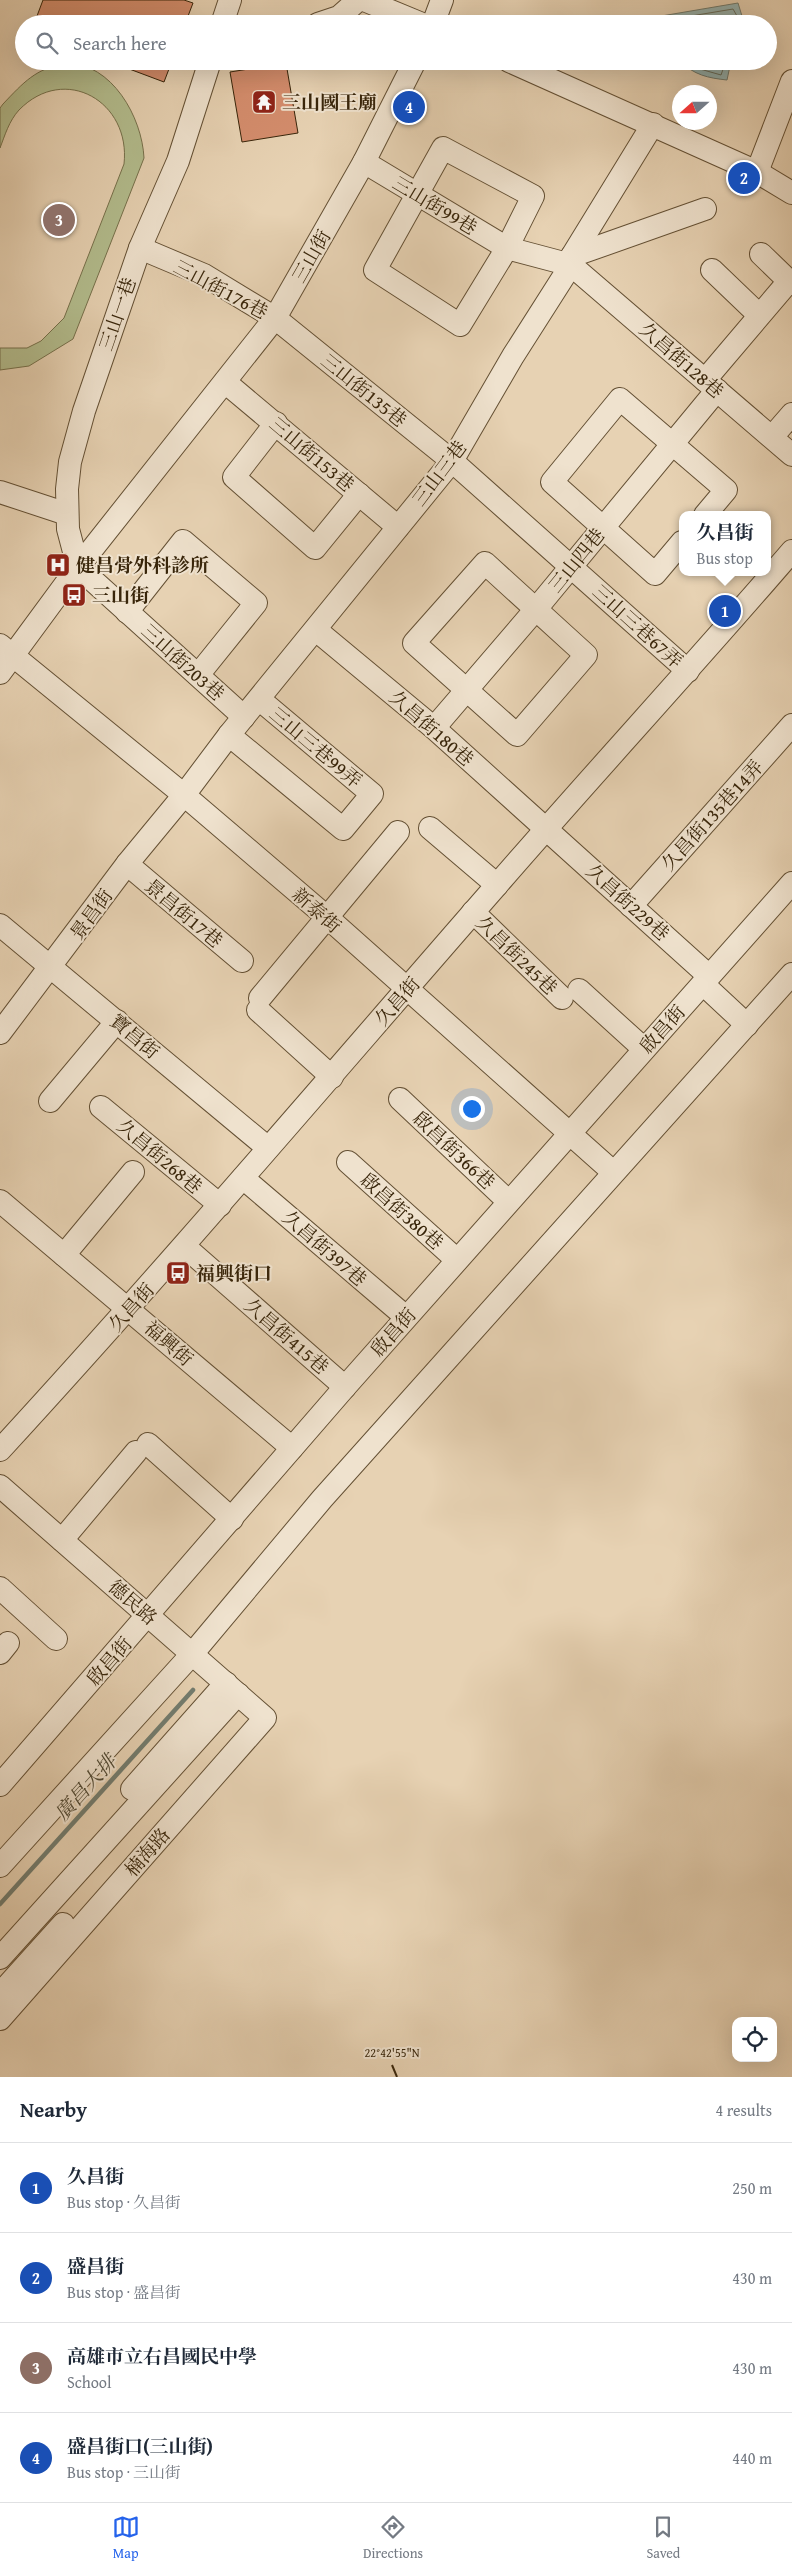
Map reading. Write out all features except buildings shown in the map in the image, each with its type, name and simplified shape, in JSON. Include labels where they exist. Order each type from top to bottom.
[{"type":"street","points":[[225,15],[230,0]]},
{"type":"street","points":[[341,15],[358,0]]},
{"type":"street","points":[[364,0],[400,15]]},
{"type":"street","points":[[436,15],[442,0]]},
{"type":"street","name":"三山一巷","points":[[78,567],[73,553],[67,514],[66,488],[70,462],[84,411],[140,248],[178,161],[210,70]]},
{"type":"street","name":"三山街","points":[[0,673],[7,650],[78,567],[275,318],[364,162],[410,70]]},
{"type":"street","points":[[529,70],[757,172],[792,193]]},
{"type":"street","points":[[757,172],[792,81]]},
{"type":"street","name":"三山三巷","points":[[184,795],[229,734],[316,630],[452,461],[653,124]]},
{"type":"street","points":[[443,148],[533,196],[506,248],[460,325],[375,270],[416,195],[443,148]]},
{"type":"street","name":"三山街99巷","points":[[364,162],[506,248],[572,260]]},
{"type":"street","points":[[572,260],[705,209]]},
{"type":"street","name":"三山街176巷","points":[[140,248],[204,275],[275,318]]},
{"type":"street","points":[[760,254],[791,283]]},
{"type":"street","name":"久昌街128巷","points":[[572,260],[792,455]]},
{"type":"street","points":[[712,270],[759,315]]},
{"type":"street","name":"三山四巷","points":[[434,728],[536,609],[602,526],[672,443],[759,315],[791,283]]},
{"type":"street","name":"三山街135巷","points":[[275,318],[452,461]]},
{"type":"street","name":"三山街153巷","points":[[225,382],[398,527]]},
{"type":"street","points":[[679,546],[656,574],[552,482],[620,399],[726,490],[708,511]]},
{"type":"street","points":[[772,438],[792,414]]},
{"type":"street","points":[[276,423],[234,477],[315,548],[359,494]]},
{"type":"street","name":"三山三巷67弄","points":[[452,461],[688,671]]},
{"type":"street","points":[[0,492],[67,514]]},
{"type":"street","points":[[127,612],[183,541],[256,603],[198,675]]},
{"type":"street","name":"久昌街","points":[[771,575],[792,551]]},
{"type":"street","points":[[485,563],[536,609],[586,655],[517,736],[414,643],[485,563]]},
{"type":"street","name":"三山街203巷","points":[[78,567],[244,717]]},
{"type":"street","name":"久昌街","points":[[0,1450],[129,1309],[268,1148],[332,1078],[473,912],[770,576]]},
{"type":"street","name":"久昌街180巷","points":[[316,630],[434,728],[547,828]]},
{"type":"street","name":"新泰街","points":[[7,650],[184,795],[328,918],[613,1172]]},
{"type":"street","name":"三山三巷99弄","points":[[229,734],[343,829],[372,794],[259,699]]},
{"type":"street","name":"久昌街135巷14弄","points":[[631,906],[792,725]]},
{"type":"street","name":"景昌街","points":[[0,1033],[52,967],[127,864],[184,795]]},
{"type":"street","points":[[430,828],[497,885]]},
{"type":"street","name":"久昌街229巷","points":[[547,828],[631,906],[706,980],[747,1025]]},
{"type":"street","points":[[332,1078],[259,1004],[398,832]]},
{"type":"street","name":"景昌街17巷","points":[[127,864],[242,961]]},
{"type":"street","name":"啟昌街","points":[[2,1778],[148,1616],[508,1201],[792,883]]},
{"type":"street","name":"久昌街245巷","points":[[473,912],[570,994],[644,1049]]},
{"type":"street","name":"寶昌街","points":[[0,925],[268,1148]]},
{"type":"street","points":[[0,1866],[193,1654],[322,1499],[792,974]]},
{"type":"street","points":[[50,1101],[117,1021]]},
{"type":"street","name":"啟昌街366巷","points":[[400,1099],[508,1201]]},
{"type":"street","name":"久昌街268巷","points":[[101,1107],[220,1205]]},
{"type":"street","name":"啟昌街380巷","points":[[348,1162],[456,1260]]},
{"type":"street","points":[[64,1255],[133,1172]]},
{"type":"street","name":"久昌街397巷","points":[[244,1178],[406,1317]]},
{"type":"street","name":"福興街","points":[[0,1201],[292,1448]]},
{"type":"street","name":"久昌街415巷","points":[[184,1246],[345,1387]]},
{"type":"street","points":[[62,1540],[142,1448],[232,1519]]},
{"type":"street","name":"德民路","points":[[0,1486],[261,1714]]},
{"type":"street","points":[[0,1588],[56,1639]]},
{"type":"street","points":[[0,1938],[232,1689]]},
{"type":"street","name":"楠海路","points":[[0,1958],[232,1689]]},
{"type":"street","name":"楠海路","points":[[22,1981],[261,1714]]},
{"type":"street","points":[[0,1994],[22,1981]]},
{"type":"street","points":[[0,2019],[22,1981]]},
{"type":"green space","points":[[44,70],[93,70],[110,82],[131,110],[142,142],[144,158],[73,339],[29,366],[0,370],[0,348],[27,348],[41,341],[64,318],[124,164],[123,142],[117,123],[106,107],[91,96],[74,90],[56,90],[37,96],[19,110],[10,123],[0,148],[0,108],[17,89]]},
{"type":"water","points":[[738,3],[742,15],[667,15]]},
{"type":"water","points":[[691,70],[729,70],[727,80],[702,75]]},
{"type":"waterway","name":"廣昌大排","points":[[0,1904],[193,1690]]},
{"type":"place","name":"三山國王廟","points":[[264,102]]},
{"type":"place","name":"盛昌街口(三山街)","points":[[409,107]]},
{"type":"place","name":"盛昌街","points":[[744,178]]},
{"type":"place","name":"高雄市立右昌國民中學","points":[[59,220]]},
{"type":"place","name":"健昌骨外科診所","points":[[58,565]]},
{"type":"place","name":"三山街","points":[[74,595]]},
{"type":"place","name":"久昌街","points":[[725,611]]},
{"type":"place","name":"福興街口","points":[[178,1273]]}]
